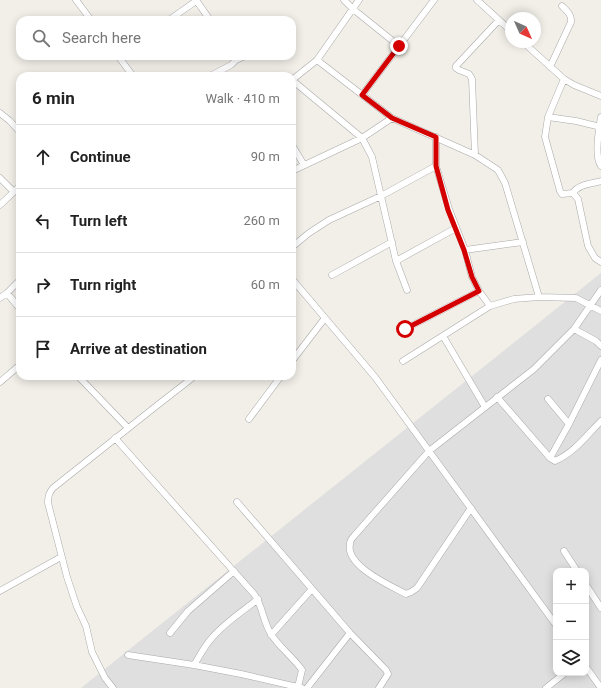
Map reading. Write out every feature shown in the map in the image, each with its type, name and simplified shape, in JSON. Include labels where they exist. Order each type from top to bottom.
[{"type":"street","points":[[76,0],[88,16]]},
{"type":"street","points":[[174,16],[196,0],[207,16]]},
{"type":"street","points":[[344,0],[399,46]]},
{"type":"street","points":[[296,77],[318,60],[359,0]]},
{"type":"street","points":[[362,95],[434,0]]},
{"type":"street","points":[[477,0],[484,2],[505,26]]},
{"type":"street","points":[[550,67],[572,18],[562,6]]},
{"type":"street","points":[[475,155],[472,79],[469,74],[459,70],[456,66],[499,20]]},
{"type":"street","points":[[529,48],[564,79],[574,85],[601,96]]},
{"type":"street","points":[[121,60],[130,72]]},
{"type":"street","points":[[218,72],[231,65],[234,60]]},
{"type":"street","points":[[318,60],[392,118],[475,155],[498,170],[505,183],[539,296]]},
{"type":"street","points":[[564,79],[548,118],[545,137],[558,187],[562,194],[573,193]]},
{"type":"street","points":[[296,83],[362,138],[372,157],[396,261],[407,290]]},
{"type":"street","points":[[0,113],[16,128]]},
{"type":"street","points":[[601,117],[598,136],[598,159],[601,166]]},
{"type":"street","points":[[296,169],[362,138],[392,118]]},
{"type":"street","points":[[548,118],[576,121],[600,127]]},
{"type":"street","points":[[436,137],[436,166],[448,210],[464,250],[472,277],[479,291],[490,306]]},
{"type":"street","points":[[296,152],[304,165]]},
{"type":"street","points":[[296,244],[329,220],[381,196],[436,166]]},
{"type":"street","points":[[0,178],[14,192],[0,205]]},
{"type":"street","points":[[573,193],[576,188],[601,181]]},
{"type":"street","points":[[573,193],[578,199],[588,246],[595,258],[601,262]]},
{"type":"street","points":[[396,261],[456,228]]},
{"type":"street","points":[[332,275],[392,242]]},
{"type":"street","points":[[464,250],[522,242]]},
{"type":"street","points":[[0,298],[8,293],[16,284]]},
{"type":"street","points":[[296,284],[375,377],[553,621]]},
{"type":"street","points":[[471,508],[417,588],[406,594],[380,580],[361,567],[350,552],[349,545],[354,536],[429,451],[534,369],[574,328],[601,290]]},
{"type":"street","points":[[405,329],[479,291]]},
{"type":"street","points":[[8,293],[16,304]]},
{"type":"street","points":[[403,361],[490,306],[514,299],[539,296],[576,298],[601,311]]},
{"type":"street","points":[[296,356],[325,318]]},
{"type":"street","points":[[574,328],[601,346]]},
{"type":"street","points":[[443,336],[485,407]]},
{"type":"street","points":[[550,458],[601,360]]},
{"type":"street","points":[[0,382],[16,368]]},
{"type":"street","points":[[82,380],[128,428]]},
{"type":"street","points":[[113,688],[105,678],[92,652],[86,626],[74,599],[67,577],[48,497],[53,488],[190,380]]},
{"type":"street","points":[[249,419],[278,380]]},
{"type":"street","points":[[498,397],[550,458],[556,461],[580,444],[601,421]]},
{"type":"street","points":[[548,399],[569,424]]},
{"type":"street","points":[[116,438],[258,599],[271,635],[302,670],[300,688],[241,674],[128,655]]},
{"type":"street","points":[[237,502],[350,633],[386,670],[388,674],[387,677],[379,688]]},
{"type":"street","points":[[564,551],[575,568]]},
{"type":"street","points":[[0,591],[62,557]]},
{"type":"street","points":[[170,633],[188,611],[234,571]]},
{"type":"street","points":[[271,635],[312,589]]},
{"type":"street","points":[[589,590],[601,608]]},
{"type":"street","points":[[194,665],[216,633],[258,599]]},
{"type":"street","points":[[307,688],[350,633]]},
{"type":"street","points":[[589,671],[601,688]]},
{"type":"street","points":[[546,688],[561,676]]},
{"type":"shaded area","points":[[601,273],[601,688],[81,688]]},
{"type":"route","points":[[399,46],[362,95],[392,118],[436,137],[436,166],[448,210],[464,250],[472,277],[479,291],[405,329]]}]
